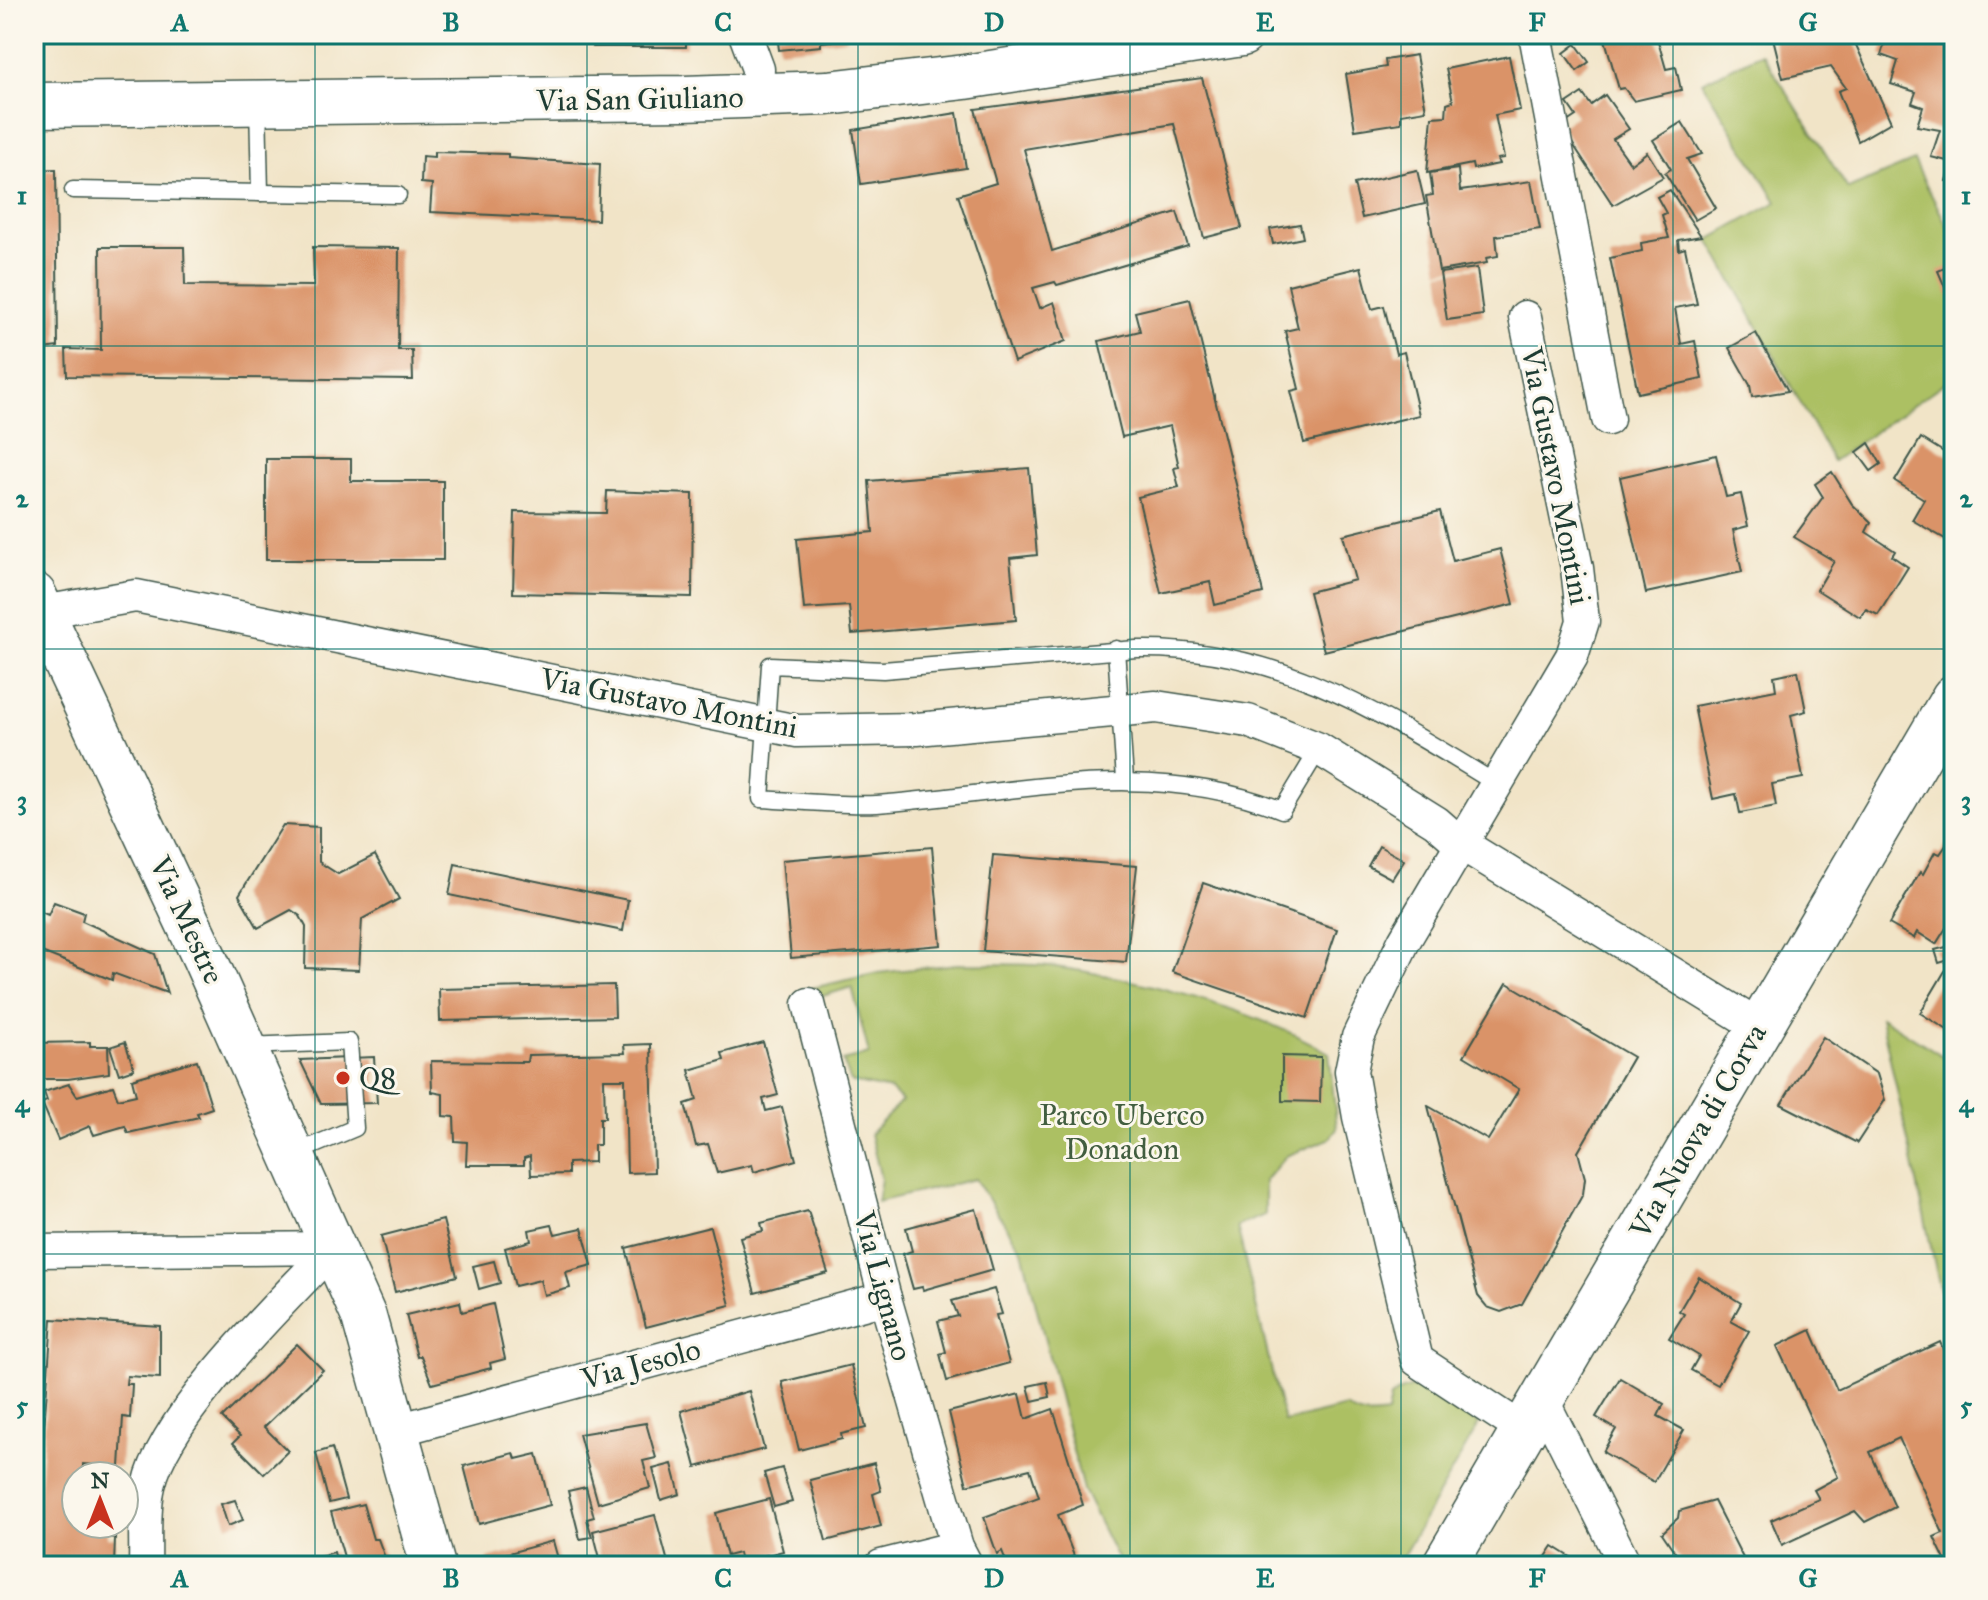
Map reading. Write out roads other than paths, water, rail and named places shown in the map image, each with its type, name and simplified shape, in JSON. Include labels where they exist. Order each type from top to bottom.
[{"type":"main road","name":"Via San Giuliano","points":[[34,105],[757,97],[828,93],[965,77],[1242,34]]},
{"type":"main road","name":"Via Mestre","points":[[38,604],[244,1046],[364,1317],[398,1430],[433,1566]]},
{"type":"main road","name":"Via Nuova di Corva","points":[[1444,1566],[1534,1416],[1758,1026],[1954,697]]},
{"type":"street","points":[[745,34],[758,69],[757,97]]},
{"type":"street","points":[[1535,34],[1608,419]]},
{"type":"street","name":"Via Gustavo Montini","points":[[1460,843],[1572,656],[1583,621],[1577,568],[1525,317]]},
{"type":"street","name":"Via Gustavo Montini","points":[[38,604],[136,596],[797,731],[917,729],[1156,707],[1248,721],[1319,749],[1436,822],[1460,843],[1758,1026]]},
{"type":"street","points":[[1460,843],[1404,941],[1358,1037],[1351,1071],[1366,1148],[1417,1360],[1534,1416],[1626,1566]]},
{"type":"street","name":"Via Lignano","points":[[809,1004],[885,1298],[962,1557]]},
{"type":"street","points":[[34,1251],[333,1248]]},
{"type":"street","points":[[145,1566],[149,1485],[173,1432],[244,1341],[333,1248]]},
{"type":"street","name":"Via Jesolo","points":[[398,1430],[885,1298]]},
{"type":"street","points":[[881,1566],[962,1557]]},
{"type":"lane","points":[[258,103],[260,193]]},
{"type":"lane","points":[[73,190],[398,195]]},
{"type":"lane","points":[[1116,649],[1125,780]]},
{"type":"lane","points":[[1319,749],[1282,810],[1247,797],[1184,784],[1125,780],[876,804],[837,805],[761,799],[770,665],[897,669],[1116,649],[1189,650],[1278,668],[1306,678],[1441,749],[1497,784]]},
{"type":"lane","points":[[244,1046],[349,1042],[355,1128],[292,1154]]},
{"type":"place","name":"Q8","points":[[343,1078]]},
{"type":"park label","name":"Parco Uberco Donadon","points":[[1122,1132]]}]
